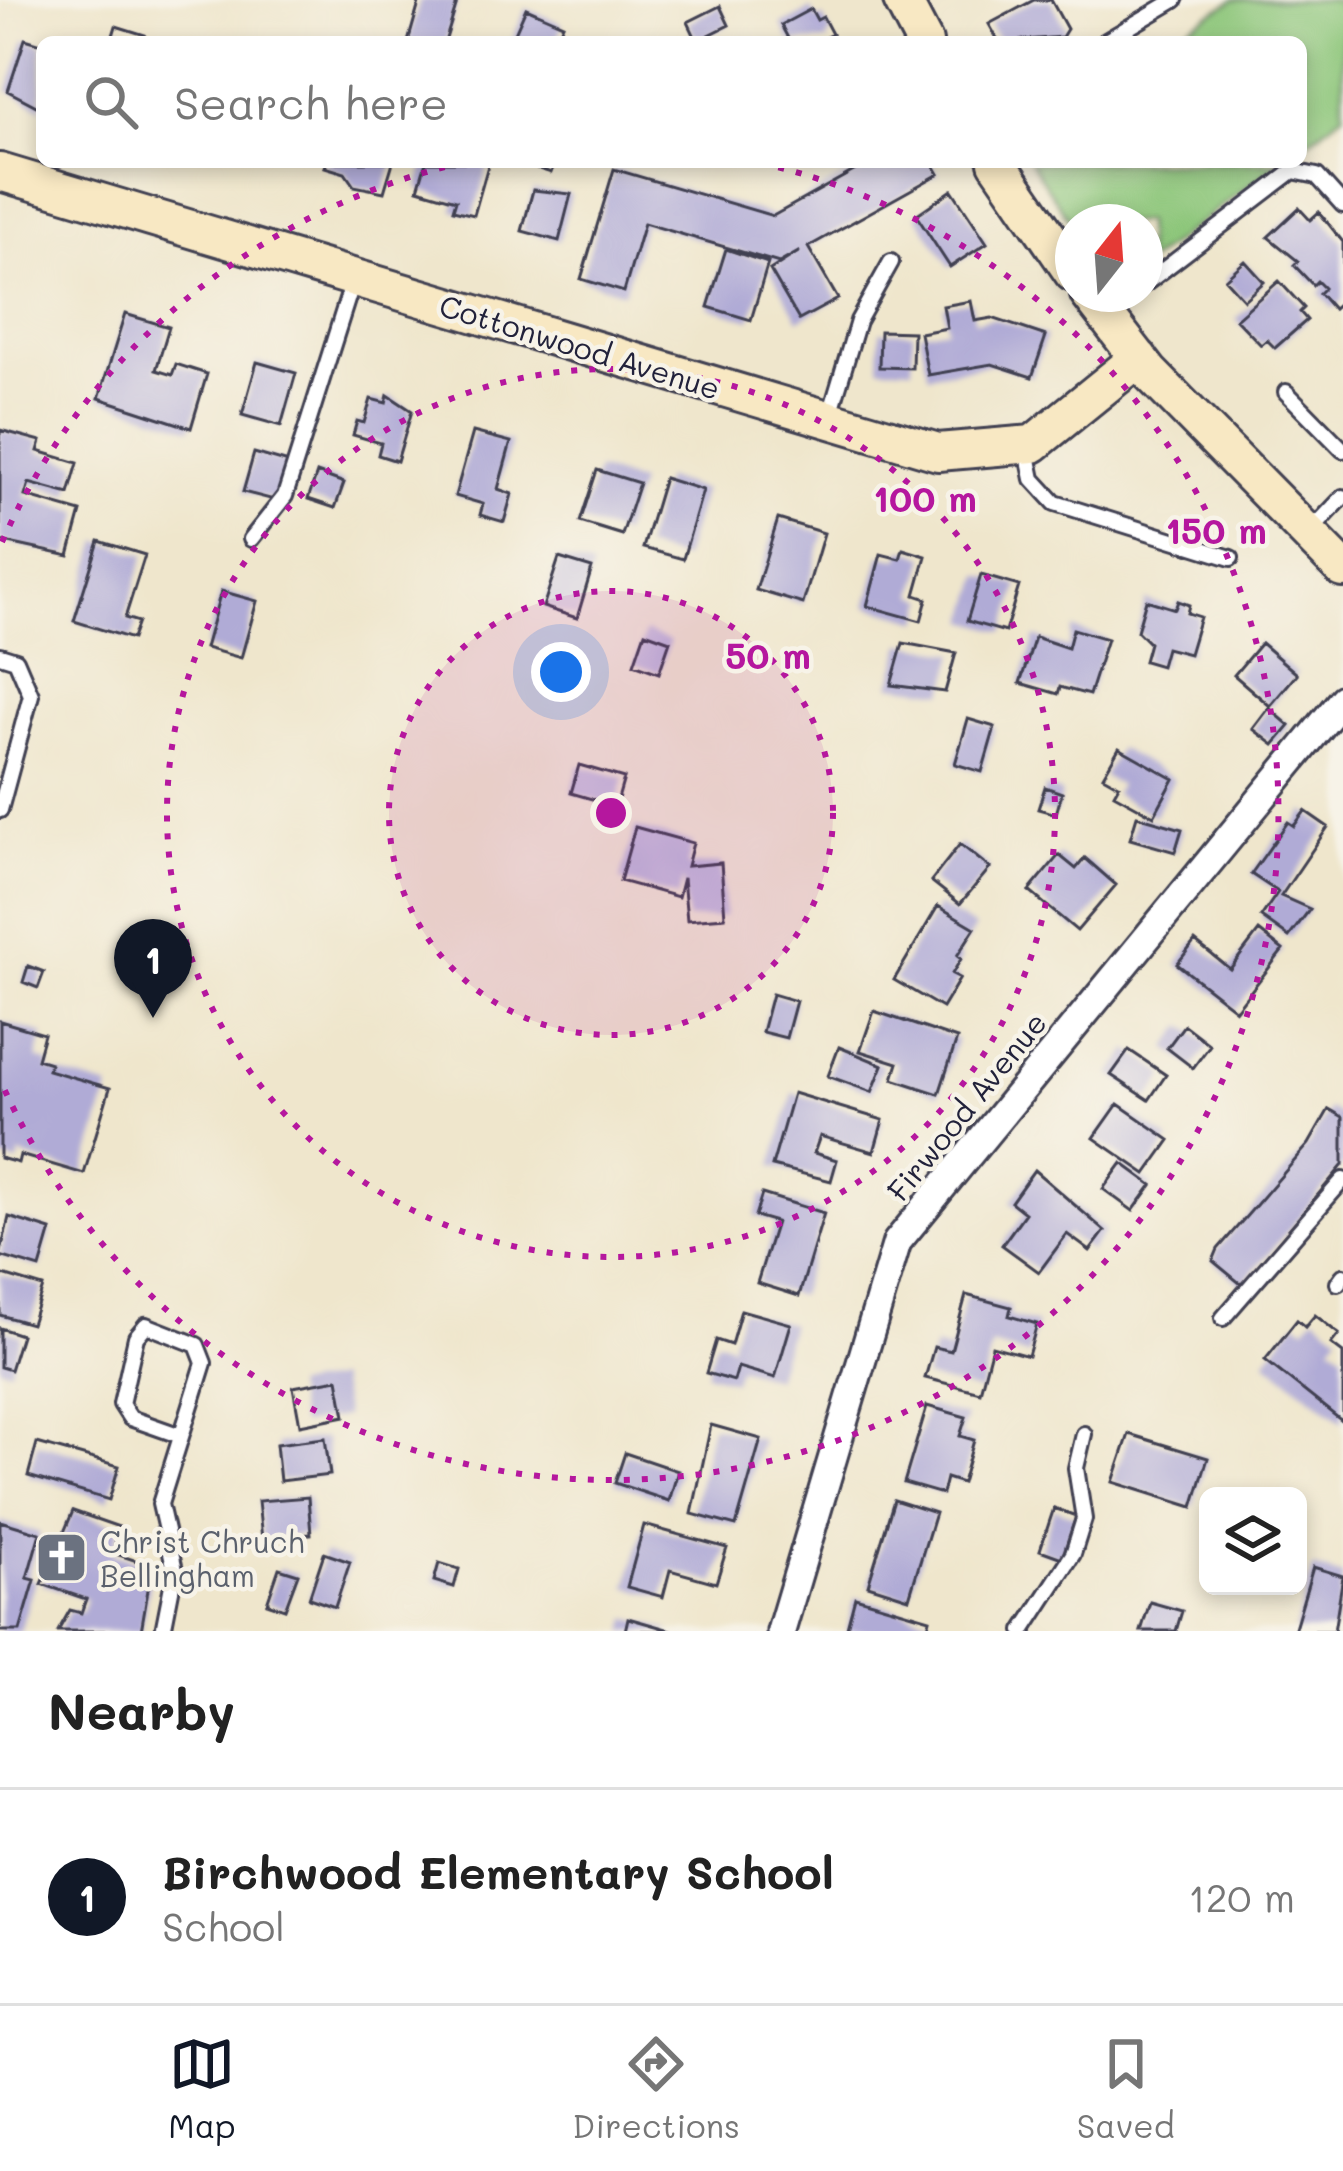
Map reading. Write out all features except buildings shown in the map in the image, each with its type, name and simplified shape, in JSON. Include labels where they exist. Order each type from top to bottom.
[{"type":"street","points":[[902,0],[921,36]]},
{"type":"street","points":[[1001,168],[1055,247]]},
{"type":"street","name":"Cottonwood Avenue","points":[[1,175],[938,452],[1026,445]]},
{"type":"street","points":[[1115,312],[1139,358],[1343,569]]},
{"type":"street","points":[[1026,445],[1139,358]]},
{"type":"street","name":"Firwood Avenue","points":[[782,1631],[897,1242],[1343,699]]},
{"type":"lane","points":[[1114,36],[1175,0]]},
{"type":"lane","points":[[1163,270],[1293,171],[1318,176],[1343,205]]},
{"type":"lane","points":[[829,420],[858,321],[891,262]]},
{"type":"lane","points":[[251,539],[285,496],[355,278]]},
{"type":"lane","points":[[1286,392],[1343,450]]},
{"type":"lane","points":[[1026,445],[1033,479],[1055,503],[1232,558]]},
{"type":"lane","points":[[1307,535],[1343,497]]},
{"type":"lane","points":[[0,655],[16,660],[31,695],[0,810]]},
{"type":"lane","points":[[1223,1318],[1343,1180]]},
{"type":"lane","points":[[163,1631],[175,1570],[160,1504],[204,1363],[197,1345],[146,1325],[136,1337],[121,1404],[130,1418],[181,1436]]},
{"type":"lane","points":[[1023,1631],[1073,1554],[1084,1519],[1076,1468],[1084,1434]]},
{"type":"green space","points":[[1234,0],[1335,0],[1343,12],[1343,114],[1307,142],[1307,36],[1174,36]]},
{"type":"green space","points":[[1034,168],[1272,168],[1163,250],[1163,204],[1059,204]]},
{"type":"place","name":"Birchwood Elementary School","points":[[153,1018]]},
{"type":"place","name":"Christ Chruch Bellingham","points":[[61,1558]]}]
